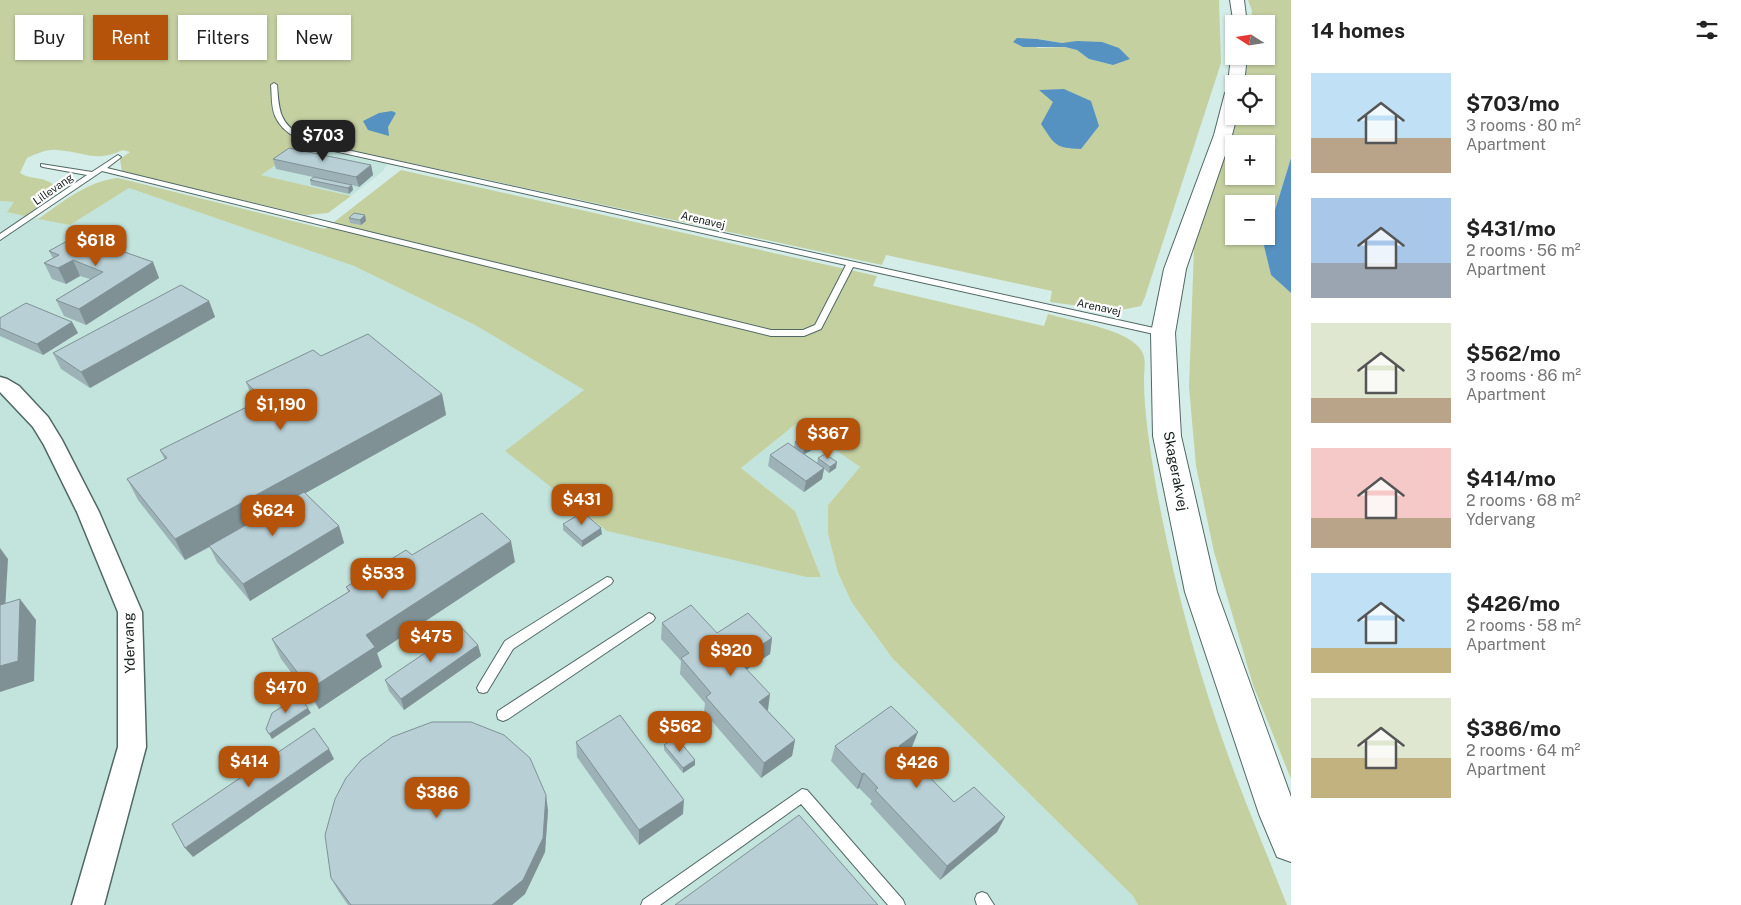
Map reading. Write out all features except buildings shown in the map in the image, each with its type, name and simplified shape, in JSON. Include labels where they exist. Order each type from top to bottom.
[{"type":"street","points":[[1237,0],[1239,15]]},
{"type":"street","name":"Skagerakvej","points":[[1226,125],[1175,269],[1164,333],[1167,436],[1201,592],[1278,814],[1291,842]]},
{"type":"street","name":"Ydervang","points":[[0,383],[12,391],[41,422],[55,445],[84,502],[130,612],[132,747],[88,905]]},
{"type":"lane","name":"Arenavej","points":[[274,85],[278,116],[283,124],[291,132],[336,150],[1164,333]]},
{"type":"lane","name":"Lillevang","points":[[0,238],[118,157]]},
{"type":"lane","points":[[43,165],[94,174]]},
{"type":"lane","points":[[102,169],[770,333],[804,333],[818,327],[852,264]]},
{"type":"lane","points":[[483,688],[509,645],[607,581]]},
{"type":"lane","points":[[503,715],[649,618]]},
{"type":"lane","points":[[648,905],[802,795],[898,905]]},
{"type":"shaded area","points":[[308,143],[332,152],[387,164],[383,171],[351,196],[260,175]]},
{"type":"shaded area","points":[[129,188],[354,266],[475,325],[584,390],[821,577],[795,511],[741,468],[797,423],[860,467],[828,505],[828,534],[838,573],[852,603],[893,659],[1133,896],[1138,905],[0,905],[0,201],[15,202],[8,212],[70,225]]},
{"type":"green space","points":[[0,0],[1219,0],[1221,63],[1145,297],[1141,306],[1116,311],[1050,302],[1052,291],[886,255],[882,265],[350,150],[314,139],[261,175],[351,196],[328,213],[306,215],[122,172],[120,159],[130,152],[123,150],[105,156],[90,156],[53,150],[27,158],[20,173],[51,183],[55,186],[55,195],[25,216],[7,212],[14,202],[0,201]],"holes":[[[1037,39],[1062,43],[1113,65],[1089,59],[1077,50],[1065,47],[1037,48]]]},
{"type":"green space","points":[[1248,0],[1291,0],[1291,158],[1275,210],[1275,195],[1225,195],[1225,245],[1264,245],[1271,275],[1291,293],[1291,779],[1253,685],[1214,552],[1196,466],[1189,387],[1194,248],[1225,155],[1225,185],[1275,185],[1275,135],[1232,135],[1235,125],[1275,125],[1275,75],[1246,75],[1247,65],[1275,65],[1275,15],[1252,15]]},
{"type":"green space","points":[[401,170],[877,276],[873,286],[1044,326],[1048,314],[1112,331],[1134,343],[1141,350],[1144,357],[1145,404],[1155,480],[1170,557],[1189,633],[1212,708],[1244,798],[1287,905],[1138,905],[1133,896],[893,659],[852,603],[838,573],[828,534],[828,505],[860,467],[797,423],[741,468],[795,511],[821,577],[807,577],[607,531],[505,451],[584,390],[475,325],[354,266],[129,188],[70,225],[38,219],[66,199],[86,188],[96,183],[118,178],[325,229]]},
{"type":"water","points":[[1017,38],[1062,43],[1077,41],[1102,42],[1119,48],[1130,59],[1113,65],[1089,59],[1077,50],[1065,47],[1023,47],[1013,42]]},
{"type":"water","points":[[1064,89],[1091,101],[1099,126],[1081,149],[1066,148],[1056,144],[1041,124],[1053,102],[1039,90]]},
{"type":"water","points":[[392,111],[396,113],[388,127],[389,136],[368,130],[363,121],[379,113]]},
{"type":"water","points":[[1291,158],[1291,293],[1271,275],[1264,246],[1275,245],[1275,210]]}]
